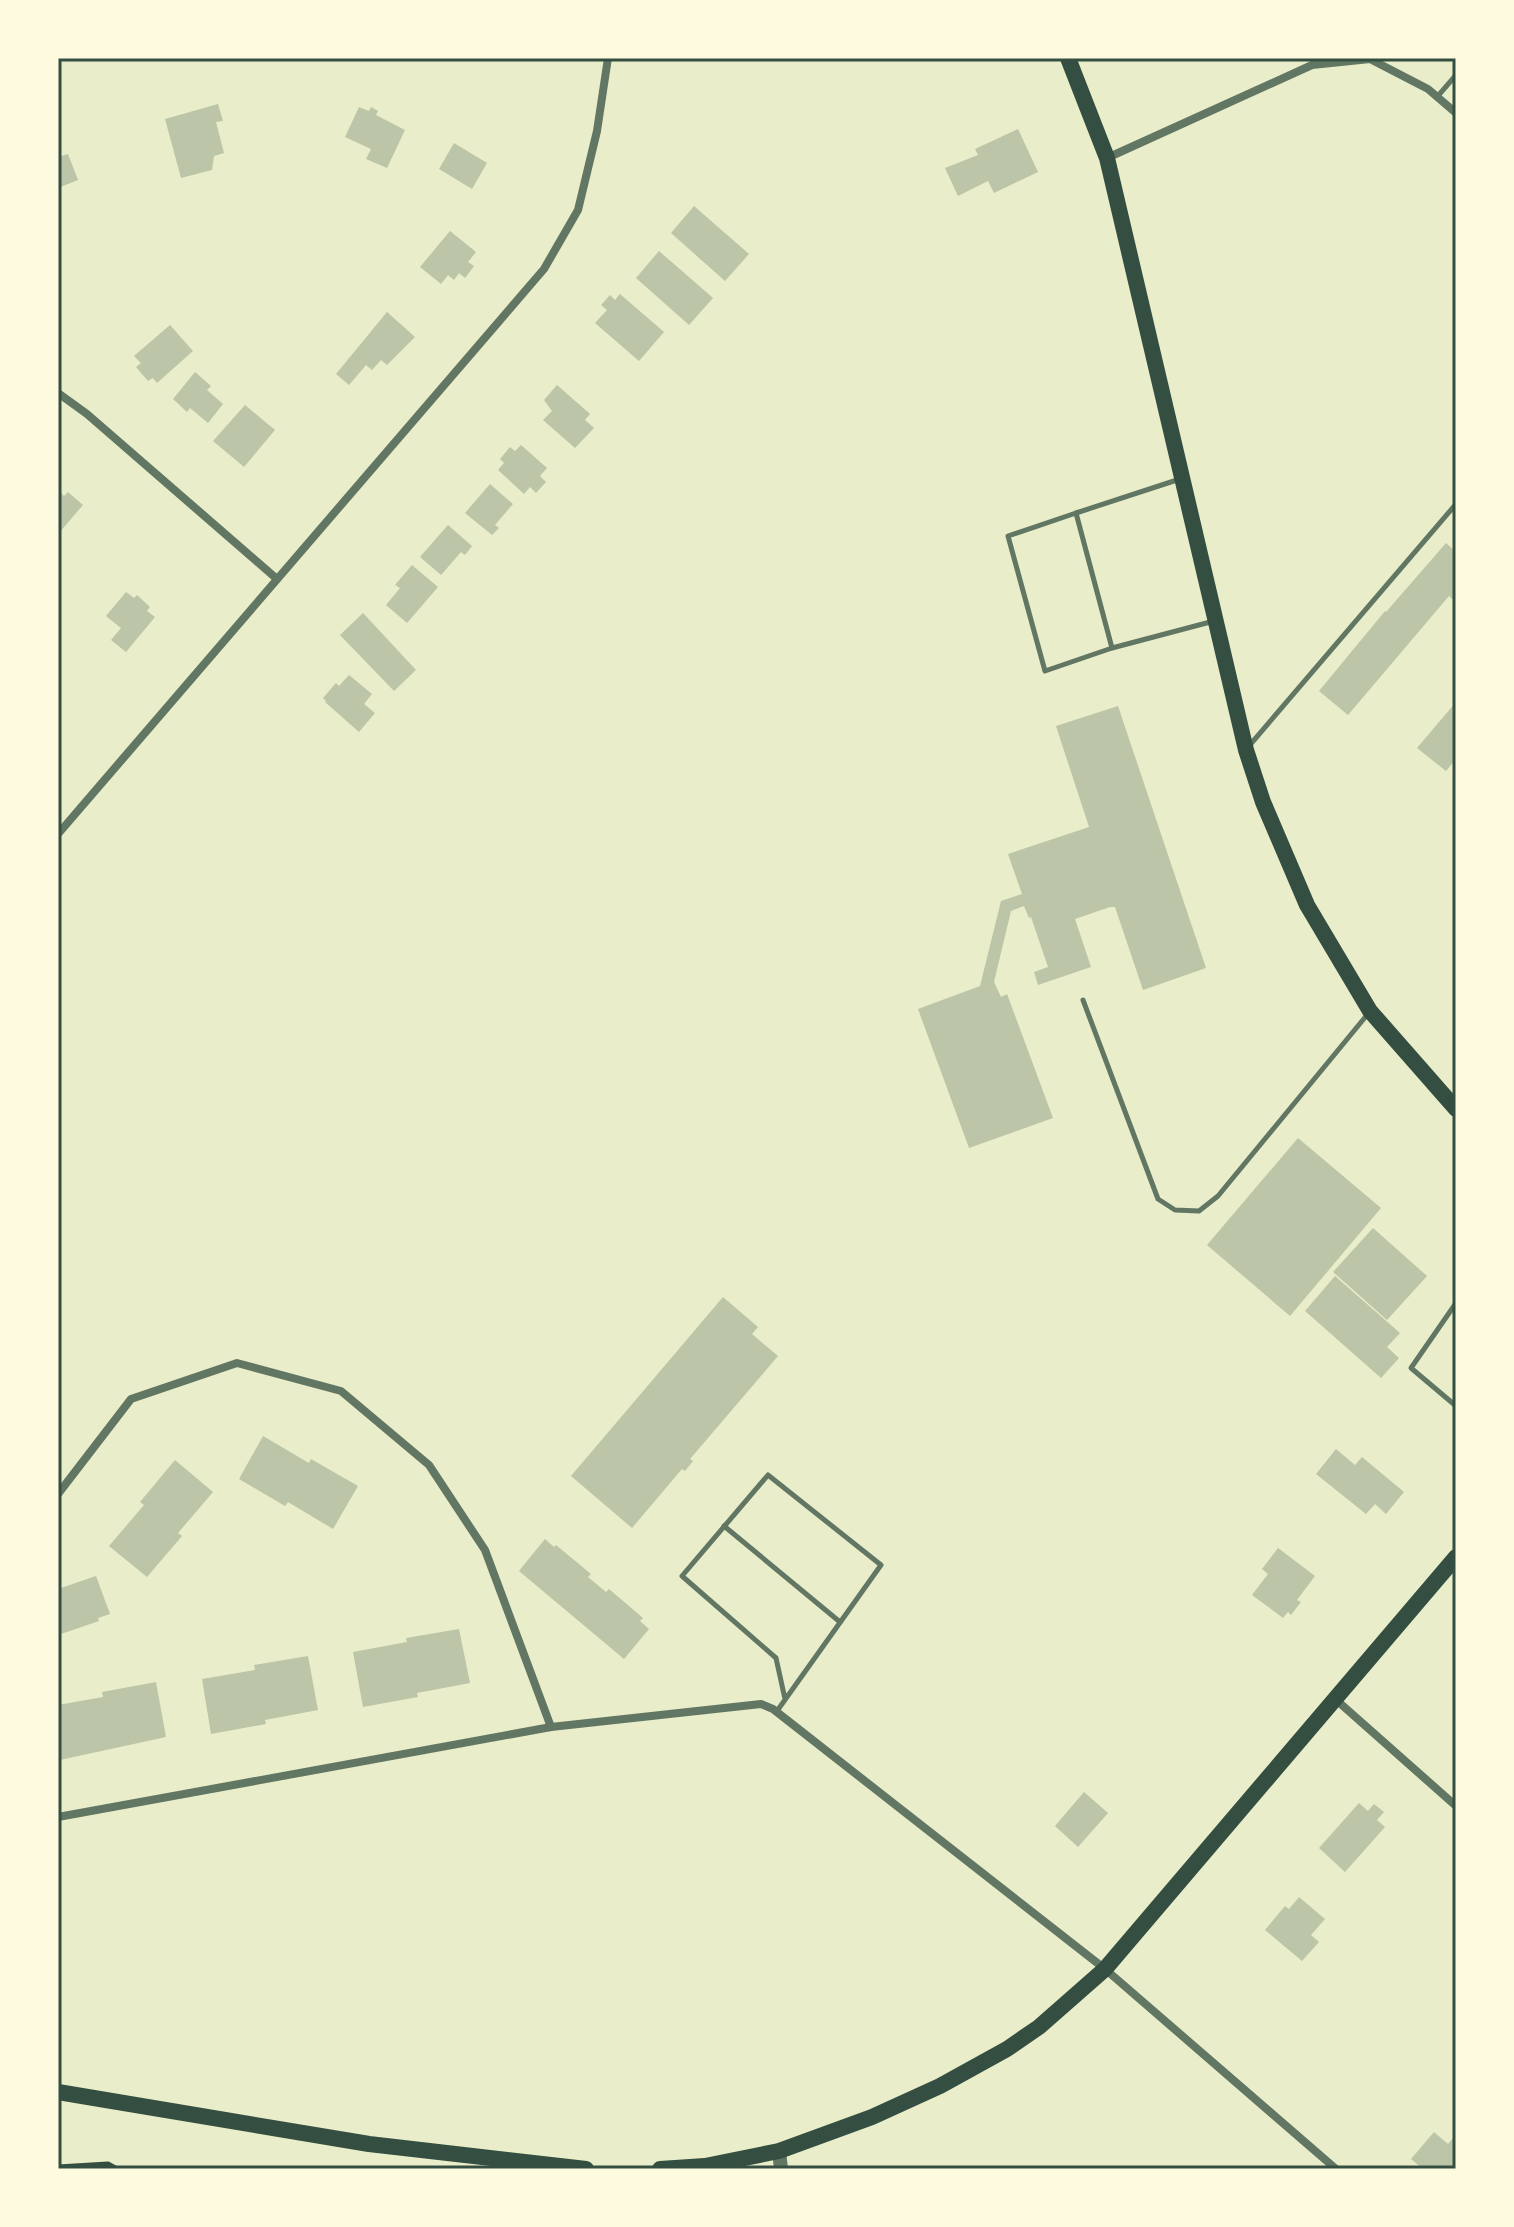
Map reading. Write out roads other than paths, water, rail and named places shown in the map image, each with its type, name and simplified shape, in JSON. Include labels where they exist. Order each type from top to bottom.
[{"type":"main road","points":[[1068,58],[1107,158],[1246,750],[1263,802],[1307,905],[1370,1011],[1456,1109]]},
{"type":"main road","points":[[660,2169],[705,2166],[779,2151],[886,2111],[940,2086],[1007,2049],[1039,2027],[1105,1969],[1456,1557]]},
{"type":"main road","points":[[58,2092],[369,2144],[586,2169]]},
{"type":"street","points":[[58,834],[544,269],[578,210],[597,131],[608,58]]},
{"type":"street","points":[[1107,158],[1312,65],[1370,59],[1428,89],[1456,113]]},
{"type":"street","points":[[58,393],[87,414],[277,579]]},
{"type":"street","points":[[58,1494],[131,1399],[237,1363],[341,1391],[429,1465],[485,1550],[551,1727]]},
{"type":"street","points":[[1334,1698],[1456,1806]]},
{"type":"street","points":[[58,1817],[551,1727],[761,1704],[777,1712],[1105,1969],[1336,2169]]},
{"type":"street","points":[[779,2151],[781,2169]]},
{"type":"lane","points":[[1437,97],[1456,75]]},
{"type":"lane","points":[[1181,479],[1008,536],[1045,671],[1112,648],[1215,620]]},
{"type":"lane","points":[[1246,750],[1456,504]]},
{"type":"lane","points":[[1076,513],[1112,648]]},
{"type":"lane","points":[[1083,1000],[1158,1199],[1175,1210],[1199,1211],[1218,1196],[1370,1011]]},
{"type":"lane","points":[[1456,1303],[1411,1368],[1456,1406]]},
{"type":"lane","points":[[777,1712],[881,1565],[768,1475],[682,1576],[776,1658],[785,1699]]},
{"type":"lane","points":[[724,1526],[840,1622]]}]
